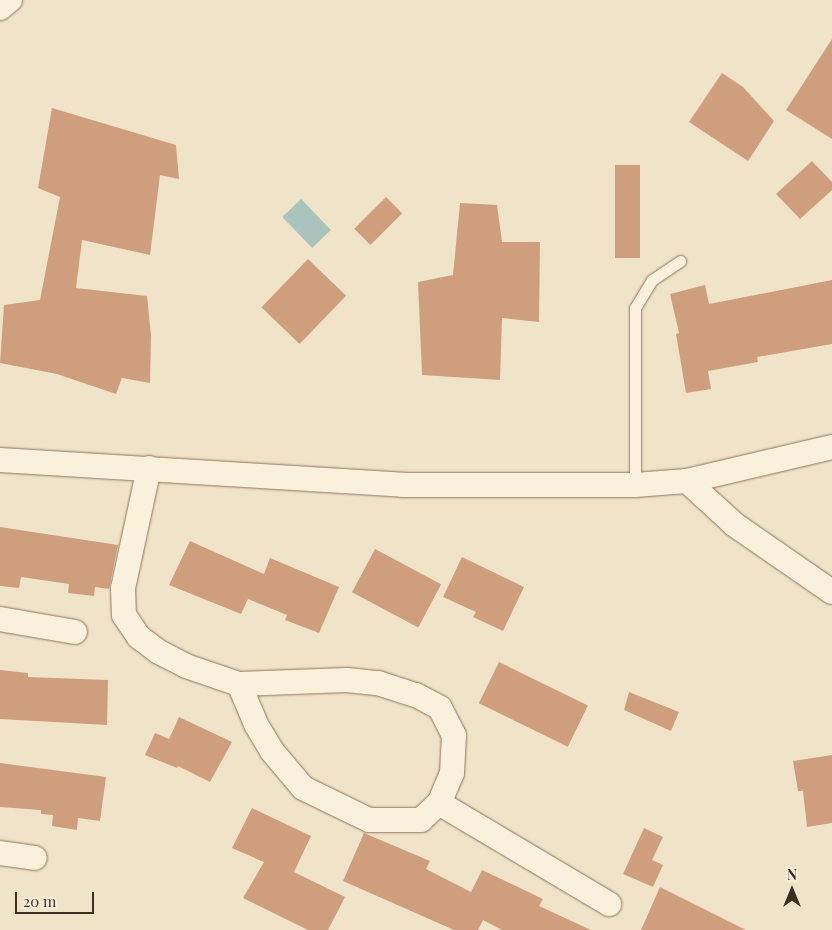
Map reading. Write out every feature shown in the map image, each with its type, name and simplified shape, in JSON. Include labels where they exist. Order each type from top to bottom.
[{"type":"street","points":[[0,8],[10,0]]},
{"type":"street","points":[[0,460],[403,485],[636,485],[687,481],[832,447]]},
{"type":"street","points":[[149,468],[123,588],[124,615],[139,637],[159,652],[186,666],[239,684],[347,680],[378,683],[416,694],[440,708],[454,735],[452,773],[438,803],[420,820],[369,820],[303,788],[272,751],[256,724],[239,684]]},
{"type":"street","points":[[687,481],[735,525],[832,592]]},
{"type":"street","points":[[0,619],[75,632]]},
{"type":"street","points":[[438,803],[609,904]]},
{"type":"street","points":[[0,853],[35,858]]},
{"type":"lane","points":[[636,485],[635,308],[652,280],[680,261]]},
{"type":"water","points":[[301,199],[331,230],[312,248],[282,217]]},
{"type":"building","points":[[832,39],[832,139],[786,110]]},
{"type":"building","points":[[722,73],[743,87],[774,121],[748,161],[689,122]]},
{"type":"building","points":[[52,108],[176,145],[179,179],[160,175],[150,255],[82,240],[76,288],[147,296],[151,335],[150,383],[122,378],[116,394],[57,374],[0,363],[4,305],[40,300],[60,197],[38,188]]},
{"type":"building","points":[[812,161],[832,182],[832,190],[800,219],[776,194]]},
{"type":"building","points":[[615,165],[640,165],[640,258],[615,258]]},
{"type":"building","points":[[386,197],[402,213],[370,245],[354,229]]},
{"type":"building","points":[[460,203],[497,205],[502,242],[540,242],[539,322],[502,318],[500,380],[422,375],[418,282],[453,275]]},
{"type":"building","points":[[308,259],[346,296],[300,344],[261,307]]},
{"type":"building","points":[[832,280],[832,344],[757,357],[758,362],[708,371],[711,389],[686,393],[676,334],[679,333],[670,294],[705,285],[709,304]]},
{"type":"building","points":[[0,527],[118,545],[109,589],[95,587],[94,596],[68,593],[69,584],[21,577],[19,588],[0,586]]},
{"type":"building","points":[[190,541],[264,574],[270,558],[339,587],[319,633],[285,620],[287,615],[248,599],[241,614],[169,585]]},
{"type":"building","points":[[375,549],[441,584],[418,627],[352,592]]},
{"type":"building","points":[[462,557],[524,587],[503,631],[473,617],[476,612],[443,597]]},
{"type":"building","points":[[499,662],[588,705],[568,747],[479,703]]},
{"type":"building","points":[[0,670],[28,673],[28,677],[108,680],[107,725],[0,719]]},
{"type":"building","points":[[629,692],[679,712],[671,731],[624,710]]},
{"type":"building","points":[[179,717],[232,742],[210,782],[178,766],[177,768],[145,755],[155,733],[169,739]]},
{"type":"building","points":[[832,755],[832,823],[807,827],[803,791],[798,791],[793,761]]},
{"type":"building","points":[[0,763],[106,777],[100,821],[78,818],[77,830],[52,826],[53,815],[41,814],[41,810],[0,807]]},
{"type":"building","points":[[252,808],[311,836],[294,872],[345,897],[328,930],[308,930],[243,898],[264,862],[232,848]]},
{"type":"building","points":[[644,828],[663,837],[652,860],[663,865],[653,887],[623,874]]},
{"type":"building","points":[[364,833],[430,861],[426,869],[471,892],[482,870],[543,899],[539,906],[591,930],[502,930],[483,920],[478,930],[454,930],[343,881]]},
{"type":"building","points":[[660,887],[746,930],[641,930]]}]
